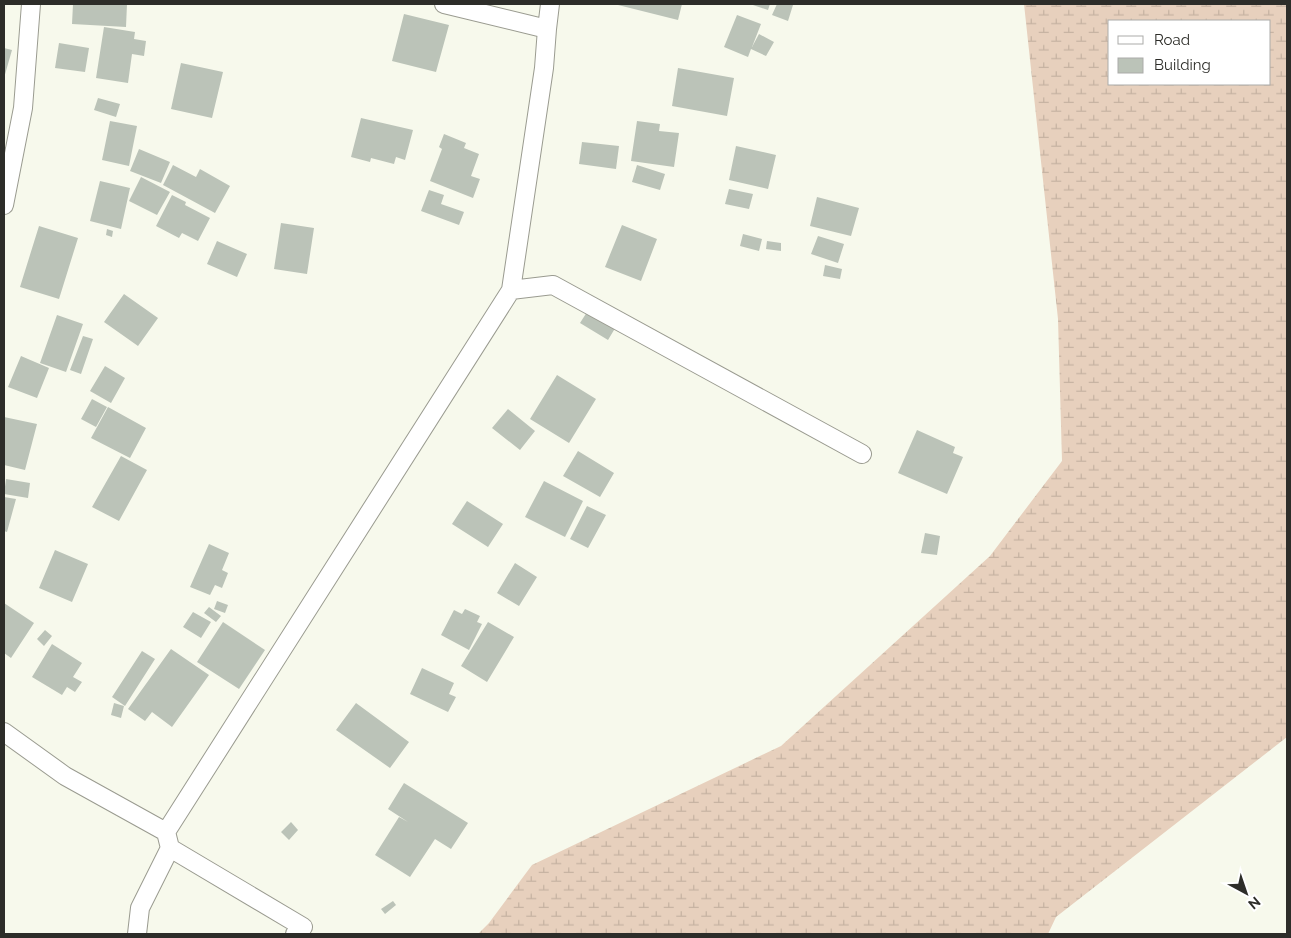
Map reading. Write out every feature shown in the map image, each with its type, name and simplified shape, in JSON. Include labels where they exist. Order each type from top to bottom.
[{"type":"street","points":[[4,205],[23,108],[31,4]]},
{"type":"street","points":[[444,4],[547,29]]},
{"type":"street","points":[[137,934],[140,908],[168,840],[511,290],[544,68],[550,4]]},
{"type":"street","points":[[511,290],[553,285],[862,454]]},
{"type":"street","points":[[4,732],[65,776],[303,927],[296,934]]},
{"type":"green space","points":[[1024,4],[1287,4],[1287,737],[1056,917],[1048,934],[478,934],[489,923],[532,865],[781,746],[990,556],[1062,461],[1058,319]]},
{"type":"building","points":[[73,4],[127,4],[126,27],[72,24]]},
{"type":"building","points":[[614,4],[682,4],[678,20]]},
{"type":"building","points":[[750,4],[770,4],[768,10]]},
{"type":"building","points":[[777,4],[793,5],[788,21],[772,15]]},
{"type":"building","points":[[404,14],[449,25],[436,72],[392,61]]},
{"type":"building","points":[[737,15],[761,24],[752,47],[759,34],[774,42],[766,56],[751,49],[748,57],[724,47]]},
{"type":"building","points":[[104,27],[135,32],[134,39],[146,41],[144,56],[132,54],[128,83],[96,78]]},
{"type":"building","points":[[59,43],[89,48],[85,72],[55,68]]},
{"type":"building","points":[[4,48],[12,50],[4,78]]},
{"type":"building","points":[[181,63],[223,72],[212,118],[171,109]]},
{"type":"building","points":[[678,68],[734,78],[727,116],[672,106]]},
{"type":"building","points":[[98,98],[120,104],[116,117],[94,110]]},
{"type":"building","points":[[361,118],[413,130],[405,160],[396,157],[394,164],[371,158],[370,162],[351,157]]},
{"type":"building","points":[[110,121],[137,126],[129,166],[102,160]]},
{"type":"building","points":[[637,121],[660,124],[659,131],[679,133],[674,167],[631,161]]},
{"type":"building","points":[[444,134],[466,143],[464,148],[479,154],[471,176],[480,179],[473,198],[430,181],[442,149],[439,147]]},
{"type":"building","points":[[582,142],[619,146],[616,169],[579,164]]},
{"type":"building","points":[[736,146],[776,155],[768,189],[729,180]]},
{"type":"building","points":[[139,149],[170,162],[161,183],[130,171]]},
{"type":"building","points":[[173,165],[196,177],[200,169],[230,186],[215,213],[163,185]]},
{"type":"building","points":[[637,165],[665,174],[660,190],[632,182]]},
{"type":"building","points":[[141,177],[170,192],[157,215],[129,201]]},
{"type":"building","points":[[100,181],[130,188],[121,229],[90,221]]},
{"type":"building","points":[[729,189],[753,194],[749,209],[725,204]]},
{"type":"building","points":[[429,190],[444,195],[441,204],[464,212],[459,225],[421,211]]},
{"type":"building","points":[[172,195],[186,202],[185,205],[210,218],[198,241],[182,233],[179,238],[156,226]]},
{"type":"building","points":[[817,197],[859,208],[851,236],[810,226]]},
{"type":"building","points":[[281,223],[314,228],[307,274],[274,269]]},
{"type":"building","points":[[622,225],[657,239],[641,281],[605,267]]},
{"type":"building","points":[[39,226],[78,238],[59,299],[20,287]]},
{"type":"building","points":[[107,229],[113,231],[112,237],[106,235]]},
{"type":"building","points":[[743,234],[762,239],[759,251],[740,246]]},
{"type":"building","points":[[818,236],[844,244],[838,263],[811,254]]},
{"type":"building","points":[[217,241],[247,254],[237,277],[207,264]]},
{"type":"building","points":[[767,241],[781,243],[781,251],[766,249]]},
{"type":"building","points":[[825,265],[842,269],[840,279],[823,276]]},
{"type":"building","points":[[124,294],[158,318],[138,346],[104,322]]},
{"type":"building","points":[[596,298],[623,315],[608,340],[580,323]]},
{"type":"building","points":[[57,315],[83,324],[66,372],[40,363]]},
{"type":"building","points":[[83,336],[93,339],[81,374],[70,370]]},
{"type":"building","points":[[21,356],[49,368],[37,398],[8,387]]},
{"type":"building","points":[[105,366],[125,378],[111,403],[90,391]]},
{"type":"building","points":[[557,375],[596,399],[569,443],[530,419]]},
{"type":"building","points":[[92,399],[107,407],[96,427],[81,419]]},
{"type":"building","points":[[108,407],[146,428],[130,458],[91,438]]},
{"type":"building","points":[[508,409],[535,431],[520,450],[492,428]]},
{"type":"building","points":[[4,417],[37,424],[25,470],[4,465]]},
{"type":"building","points":[[917,430],[955,447],[953,453],[963,457],[947,494],[898,473]]},
{"type":"building","points":[[578,451],[614,473],[600,497],[563,476]]},
{"type":"building","points":[[121,456],[147,470],[119,521],[92,507]]},
{"type":"building","points":[[6,479],[30,483],[28,498],[4,494]]},
{"type":"building","points":[[544,481],[583,501],[565,537],[525,517]]},
{"type":"building","points":[[4,497],[16,499],[7,532],[4,531]]},
{"type":"building","points":[[467,501],[503,524],[488,547],[452,524]]},
{"type":"building","points":[[587,506],[606,515],[588,548],[570,539]]},
{"type":"building","points":[[925,533],[940,536],[937,555],[921,553]]},
{"type":"building","points":[[209,544],[229,553],[222,570],[228,573],[222,588],[215,585],[210,595],[190,587]]},
{"type":"building","points":[[55,550],[88,564],[72,602],[39,588]]},
{"type":"building","points":[[515,563],[537,577],[519,606],[497,593]]},
{"type":"building","points":[[217,601],[228,605],[225,613],[214,609]]},
{"type":"building","points":[[4,603],[34,623],[11,658],[4,653]]},
{"type":"building","points":[[209,607],[221,616],[216,622],[204,613]]},
{"type":"building","points":[[465,609],[480,616],[477,622],[482,624],[469,650],[441,635],[454,610],[462,614]]},
{"type":"building","points":[[193,612],[211,622],[201,638],[183,627]]},
{"type":"building","points":[[223,622],[265,650],[239,689],[197,662]]},
{"type":"building","points":[[488,622],[514,637],[487,682],[461,666]]},
{"type":"building","points":[[45,630],[52,636],[44,646],[37,639]]},
{"type":"building","points":[[52,644],[82,663],[73,677],[82,682],[75,692],[67,687],[62,695],[32,677]]},
{"type":"building","points":[[171,649],[209,675],[172,727],[152,712],[145,721],[128,709]]},
{"type":"building","points":[[142,651],[155,659],[125,706],[112,697]]},
{"type":"building","points":[[422,668],[454,683],[449,694],[456,697],[448,712],[410,694]]},
{"type":"building","points":[[114,703],[124,706],[121,718],[111,715]]},
{"type":"building","points":[[356,703],[409,742],[390,768],[336,730]]},
{"type":"building","points":[[404,783],[468,823],[451,849],[435,839],[410,877],[375,855],[399,817],[408,822],[388,809]]},
{"type":"building","points":[[291,822],[298,830],[289,840],[281,832]]},
{"type":"building","points":[[393,901],[396,905],[385,914],[381,909]]}]
